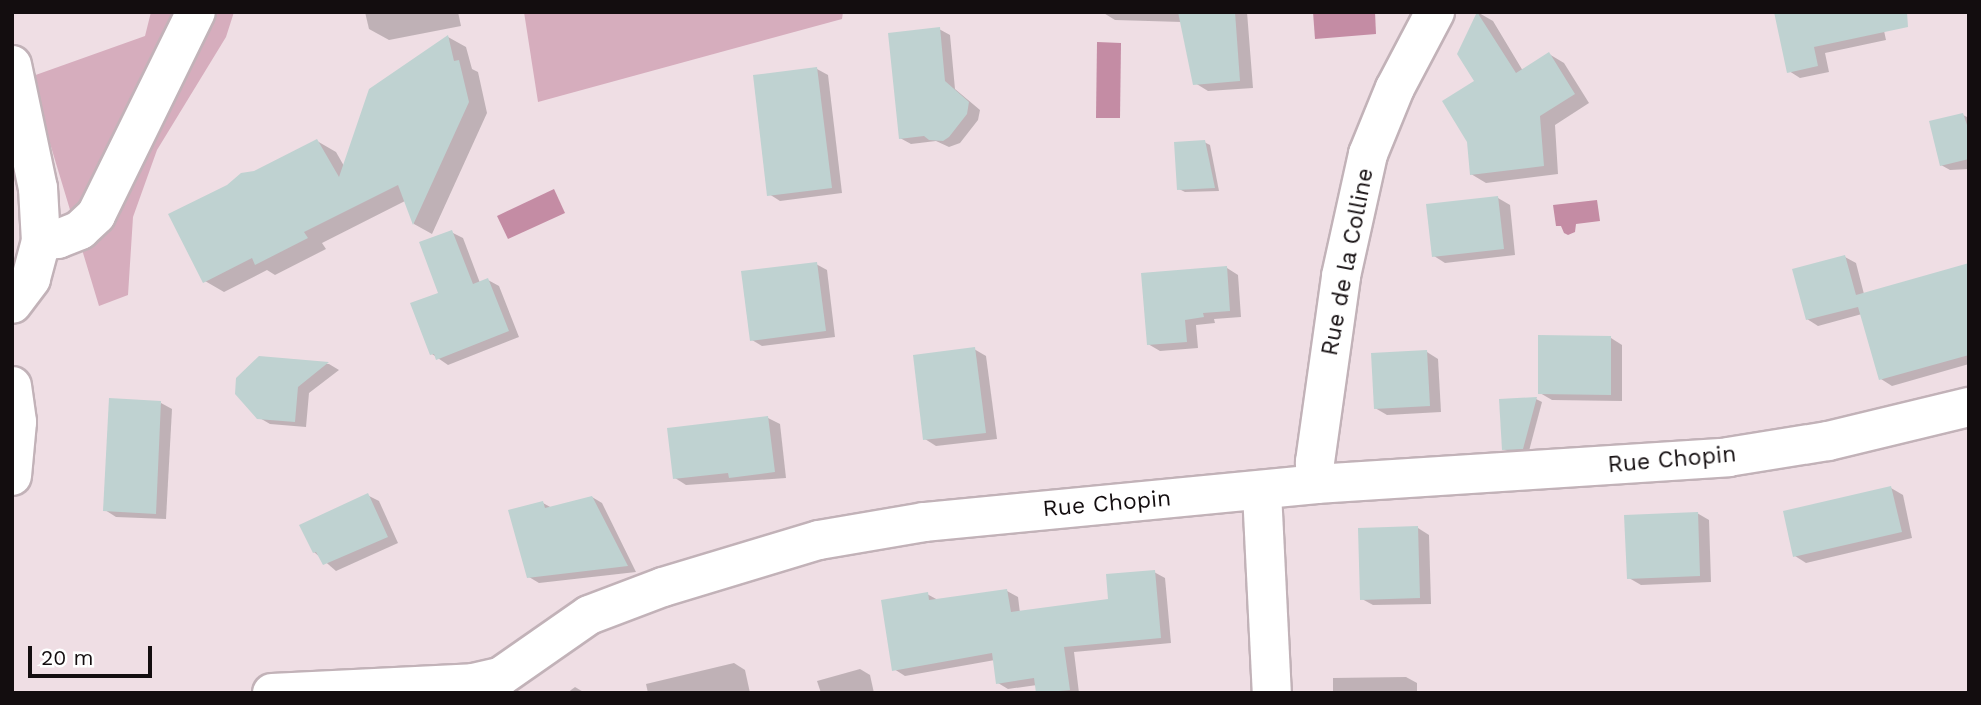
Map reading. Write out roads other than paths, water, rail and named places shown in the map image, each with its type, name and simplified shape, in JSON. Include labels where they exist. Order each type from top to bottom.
[{"type":"street","points":[[41,241],[58,239],[80,230],[96,215],[197,12]]},
{"type":"street","name":"Rue de la Colline","points":[[1316,484],[1315,462],[1340,276],[1368,154],[1395,88],[1435,12]]},
{"type":"street","points":[[12,65],[38,188],[41,241],[31,279],[12,304]]},
{"type":"street","points":[[12,386],[17,422],[12,475]]},
{"type":"street","name":"Rue Chopin","points":[[272,693],[472,683],[500,677],[589,615],[663,587],[819,540],[924,522],[1262,492],[1316,484],[1728,457],[1828,441],[1969,407]]},
{"type":"street","points":[[1262,492],[1272,693]]}]
